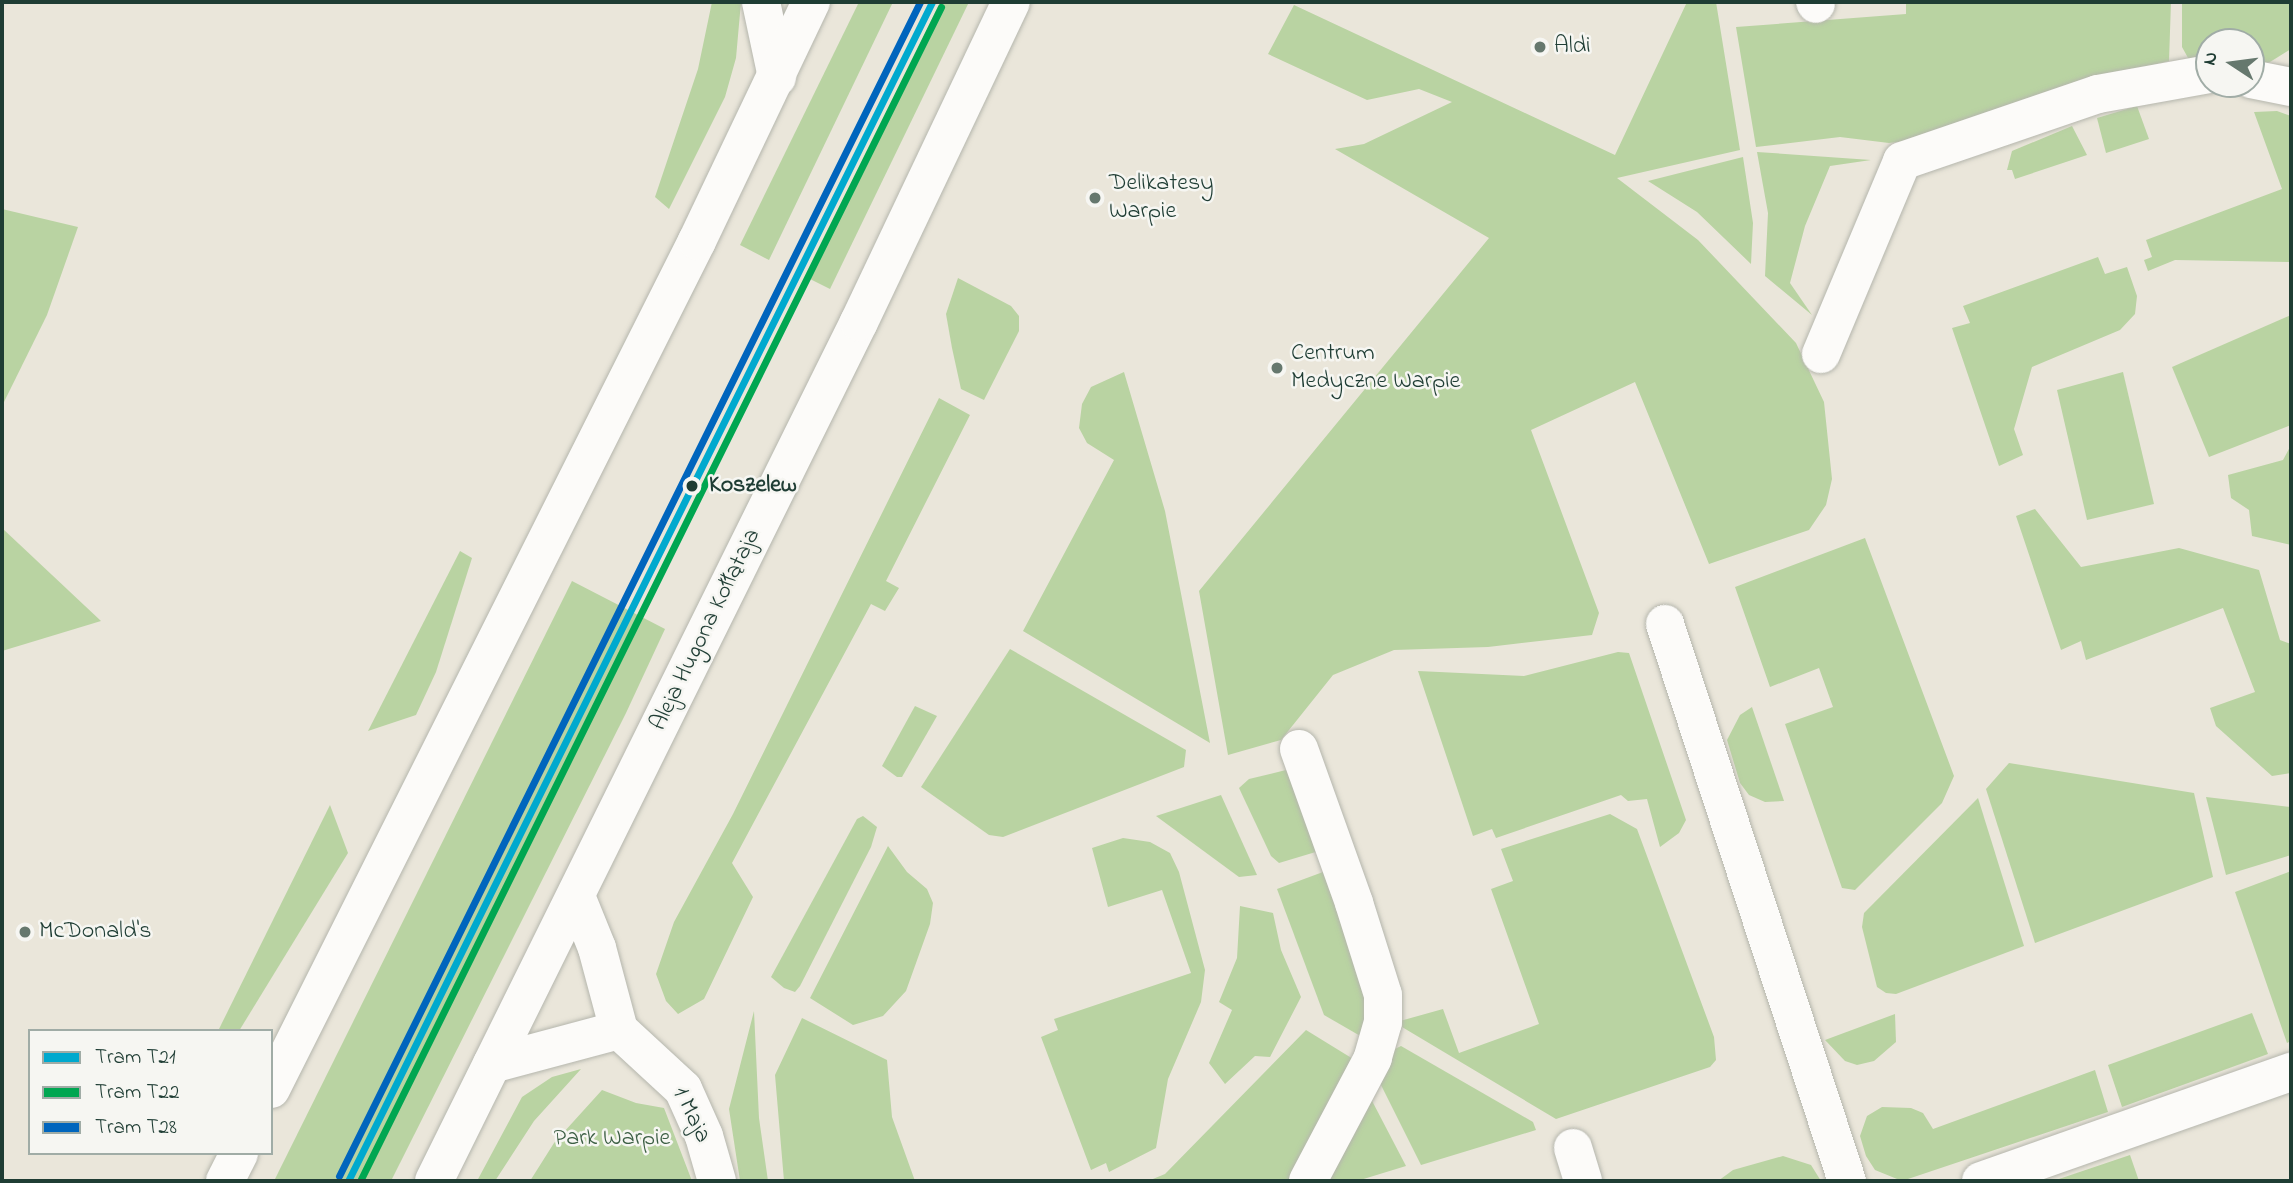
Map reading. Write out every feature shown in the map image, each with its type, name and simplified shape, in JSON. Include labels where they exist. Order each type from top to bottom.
[{"type":"main road","points":[[761,2],[777,77]]},
{"type":"main road","points":[[273,1084],[777,77],[811,2]]},
{"type":"main road","name":"Aleja Hugona Kołłątaja","points":[[434,1181],[1012,2]]},
{"type":"main road","points":[[1821,354],[1902,161],[2098,94],[2195,77]]},
{"type":"main road","points":[[2265,82],[2291,87]]},
{"type":"main road","points":[[1665,624],[1847,1181]]},
{"type":"main road","points":[[1299,749],[1354,903],[1383,1008],[1373,1058],[1308,1181]]},
{"type":"main road","points":[[492,1064],[619,1030],[597,948],[576,896]]},
{"type":"main road","name":"1 Maja","points":[[619,1030],[683,1088],[704,1136],[717,1181]]},
{"type":"main road","points":[[1981,1181],[2291,1072]]},
{"type":"main road","points":[[225,1181],[238,1155]]},
{"type":"green space","points":[[712,2],[741,2],[736,58],[725,97],[669,209],[655,197],[698,69]]},
{"type":"green space","points":[[859,2],[893,2],[769,260],[740,245]]},
{"type":"green space","points":[[940,2],[969,2],[830,289],[808,278]]},
{"type":"green space","points":[[1687,2],[1716,2],[1740,150],[1617,178],[1698,240],[1796,343],[1824,402],[1832,479],[1826,505],[1809,530],[1709,564],[1635,382],[1531,430],[1599,613],[1592,635],[1488,647],[1394,650],[1333,675],[1281,740],[1228,755],[1199,591],[1489,238],[1335,149],[1364,144],[1452,102],[1419,89],[1367,100],[1268,54],[1294,5],[1615,155]]},
{"type":"green space","points":[[1906,2],[2171,2],[2169,61],[2086,82],[1938,137],[1889,143],[1840,137],[1756,147],[1736,27],[1906,14]]},
{"type":"green space","points":[[2182,2],[2291,2],[2291,49],[2270,62],[2265,63],[2265,28],[2195,28],[2195,66],[2182,47]]},
{"type":"green space","points":[[2137,106],[2149,139],[2106,153],[2097,118]]},
{"type":"green space","points":[[2277,111],[2291,116],[2291,262],[2175,260],[2148,271],[2144,260],[2152,257],[2146,240],[2282,189],[2254,112]]},
{"type":"green space","points":[[2072,126],[2087,155],[2015,179],[2012,170],[2007,170],[2012,151]]},
{"type":"green space","points":[[1757,152],[1871,160],[1830,166],[1805,226],[1790,283],[1812,315],[1765,276],[1768,213]]},
{"type":"green space","points":[[1743,157],[1753,223],[1751,264],[1697,212],[1648,181]]},
{"type":"green space","points":[[2,209],[78,227],[47,315],[2,406]]},
{"type":"green space","points":[[2098,257],[2105,274],[2127,267],[2137,296],[2135,314],[2120,330],[2032,367],[2014,429],[2023,455],[1999,466],[1952,328],[1970,323],[1963,306]]},
{"type":"green space","points":[[958,278],[1011,306],[1019,316],[1019,331],[984,400],[961,389],[952,348],[946,314]]},
{"type":"green space","points":[[2291,315],[2291,425],[2209,457],[2172,367]]},
{"type":"green space","points":[[1124,372],[1165,511],[1210,743],[1023,631],[1114,460],[1087,443],[1079,428],[1082,404],[1091,387]]},
{"type":"green space","points":[[2123,372],[2154,504],[2087,520],[2057,390]]},
{"type":"green space","points":[[939,398],[970,415],[886,581],[899,588],[885,611],[871,604],[732,863],[753,897],[704,999],[678,1014],[666,1001],[656,974],[674,922],[733,814]]},
{"type":"green space","points":[[2291,445],[2291,545],[2252,536],[2249,510],[2231,498],[2228,475],[2283,460]]},
{"type":"green space","points":[[2035,509],[2081,567],[2179,548],[2259,570],[2280,640],[2291,644],[2291,773],[2272,776],[2216,726],[2210,708],[2255,692],[2223,608],[2086,660],[2081,641],[2061,650],[2016,516]]},
{"type":"green space","points":[[2,528],[101,621],[2,651]]},
{"type":"green space","points":[[1865,538],[1954,776],[1942,803],[1855,890],[1842,888],[1785,724],[1833,707],[1819,668],[1770,687],[1735,587]]},
{"type":"green space","points":[[460,551],[472,558],[436,672],[416,715],[368,731]]},
{"type":"green space","points":[[572,581],[665,629],[626,713],[391,1181],[274,1181]]},
{"type":"green space","points":[[1010,649],[1186,750],[1184,767],[1003,837],[989,835],[921,787]]},
{"type":"green space","points":[[1618,652],[1629,653],[1686,820],[1679,833],[1660,847],[1647,799],[1628,801],[1621,795],[1496,838],[1492,829],[1473,836],[1418,671],[1524,676]]},
{"type":"green space","points":[[915,706],[937,716],[902,777],[897,777],[882,766]]},
{"type":"green space","points":[[1752,707],[1784,801],[1765,802],[1749,795],[1740,783],[1727,740],[1740,715]]},
{"type":"green space","points":[[2009,763],[2194,793],[2213,877],[2035,943],[1986,789]]},
{"type":"green space","points":[[1290,769],[1319,851],[1279,863],[1271,856],[1239,788],[1249,779]]},
{"type":"green space","points":[[1221,795],[1257,875],[1239,877],[1156,816]]},
{"type":"green space","points":[[2206,797],[2291,807],[2291,855],[2226,875]]},
{"type":"green space","points":[[1978,798],[2024,946],[1896,994],[1886,993],[1877,987],[1862,927],[1864,913]]},
{"type":"green space","points":[[330,805],[348,853],[240,1029],[219,1029]]},
{"type":"green space","points":[[1610,814],[1637,829],[1714,1037],[1716,1060],[1710,1067],[1556,1119],[1402,1027],[1400,1021],[1443,1009],[1459,1053],[1539,1024],[1491,889],[1513,881],[1501,849]]},
{"type":"green space","points":[[863,816],[877,827],[871,847],[800,986],[795,992],[784,988],[771,977],[857,819]]},
{"type":"green space","points":[[1123,838],[1150,842],[1170,853],[1179,872],[1205,970],[1201,1002],[1168,1079],[1156,1148],[1109,1172],[1106,1163],[1091,1170],[1041,1037],[1058,1030],[1054,1019],[1191,973],[1162,890],[1108,907],[1092,848]]},
{"type":"green space","points":[[888,846],[907,872],[927,889],[933,903],[930,924],[906,991],[883,1016],[853,1025],[810,998]]},
{"type":"green space","points":[[2291,871],[2291,1041],[2287,1043],[2235,892]]},
{"type":"green space","points":[[1323,872],[1371,1005],[1369,1041],[1324,1015],[1277,889]]},
{"type":"green space","points":[[1240,906],[1273,913],[1281,950],[1301,997],[1270,1057],[1255,1056],[1225,1084],[1209,1063],[1232,1010],[1219,1002],[1237,958]]},
{"type":"green space","points":[[754,1011],[759,1118],[768,1181],[740,1181],[729,1109]]},
{"type":"green space","points":[[2252,1013],[2268,1054],[2122,1107],[2108,1065]]},
{"type":"green space","points":[[1895,1014],[1896,1042],[1874,1061],[1857,1065],[1845,1061],[1825,1040]]},
{"type":"green space","points":[[802,1018],[887,1060],[892,1117],[915,1181],[784,1181],[775,1075]]},
{"type":"green space","points":[[1306,1030],[1358,1062],[1293,1181],[1148,1181],[1165,1174]]},
{"type":"green space","points":[[1401,1046],[1533,1122],[1536,1130],[1421,1165],[1378,1079],[1395,1049]]},
{"type":"green space","points":[[581,1069],[534,1121],[495,1181],[477,1181],[522,1097],[552,1077]]},
{"type":"green space","points":[[2095,1070],[2108,1112],[1902,1181],[1875,1170],[1866,1156],[1860,1136],[1867,1116],[1882,1107],[1911,1108],[1923,1113],[1933,1129]]},
{"type":"green space","name":"Park Warpie","points":[[602,1090],[636,1103],[664,1108],[692,1181],[530,1181],[554,1143]]},
{"type":"green space","points":[[1370,1097],[1406,1166],[1357,1181],[1327,1181]]},
{"type":"green space","points":[[2130,1155],[2139,1181],[2053,1181]]},
{"type":"green space","points":[[1783,1156],[1811,1165],[1821,1181],[1718,1181],[1733,1170]]},
{"type":"tram line","name":"T28","points":[[339,1176],[920,2]]},
{"type":"tram line","name":"T21","points":[[348,1181],[932,2]]},
{"type":"tram line","name":"T22","points":[[360,1181],[941,7]]},
{"type":"place","name":"Aldi","points":[[1540,47]]},
{"type":"place","name":"Delikatesy Warpie","points":[[1095,198]]},
{"type":"place","name":"Centrum Medyczne Warpie","points":[[1277,368]]},
{"type":"place","name":"Koszelew","points":[[692,486]]},
{"type":"place","name":"McDonald's","points":[[25,932]]}]
